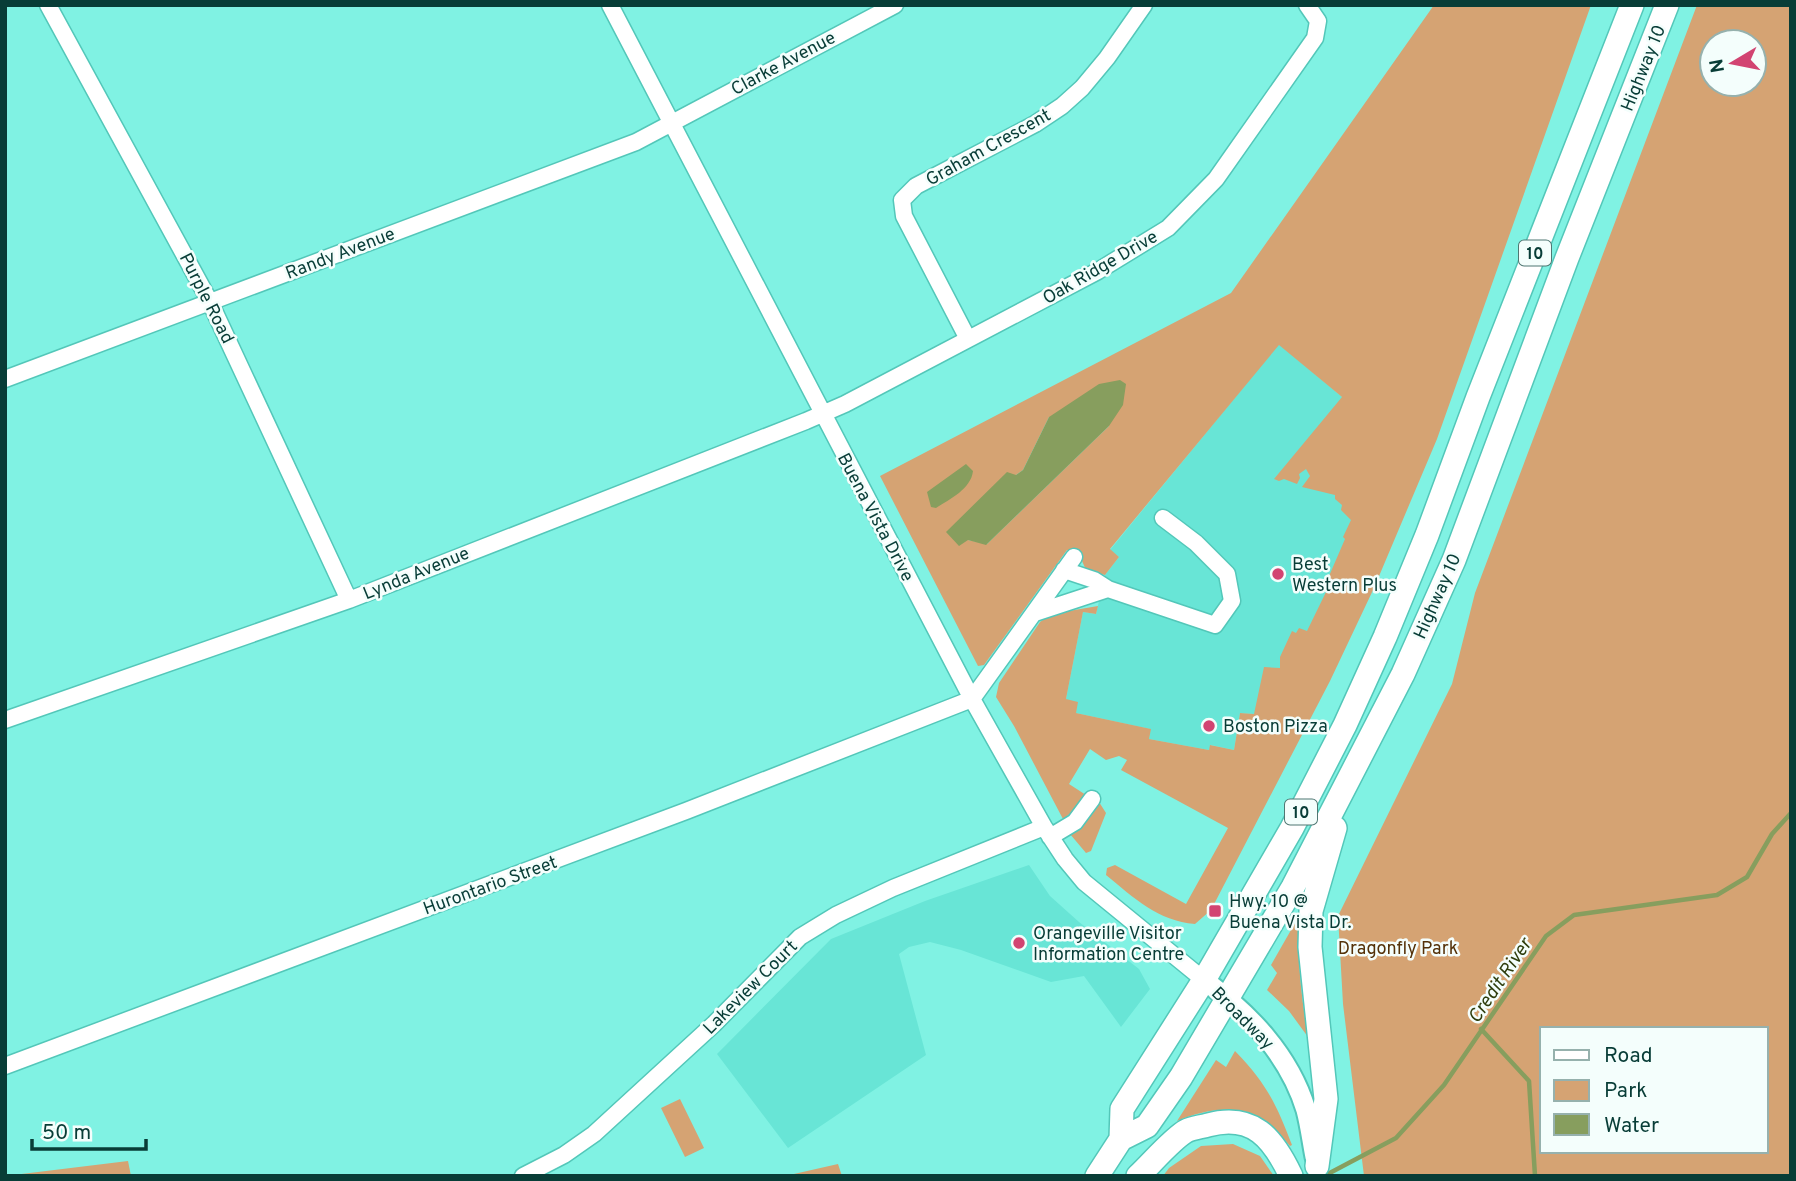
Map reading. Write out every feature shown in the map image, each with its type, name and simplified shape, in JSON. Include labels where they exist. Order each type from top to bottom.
[{"type":"highway","points":[[1615,48],[1619,5]]},
{"type":"highway","name":"Highway 10","points":[[1121,1139],[1122,1109],[1204,980],[1292,828],[1345,725],[1385,637],[1632,5]]},
{"type":"highway","name":"Highway 10","points":[[1097,1176],[1121,1139],[1147,1125],[1181,1077],[1293,887],[1403,674],[1454,560],[1567,258],[1667,5]]},
{"type":"highway","points":[[1318,1171],[1326,1099],[1312,978],[1311,911],[1348,779]]},
{"type":"highway","points":[[1138,1176],[1186,1131],[1224,1121],[1255,1129],[1265,1135],[1278,1149],[1291,1176]]},
{"type":"main road","name":"Broadway","points":[[1204,980],[1254,1023],[1277,1051],[1292,1076],[1306,1110],[1318,1171]]},
{"type":"street","name":"Purple Road","points":[[48,5],[210,302],[349,600]]},
{"type":"street","name":"Buena Vista Drive","points":[[610,5],[972,699],[1047,832],[1084,882],[1204,980]]},
{"type":"street","name":"Clarke Avenue","points":[[671,122],[895,5]]},
{"type":"street","name":"Graham Crescent","points":[[968,339],[904,216],[902,200],[916,186],[1035,124],[1062,106],[1082,88],[1107,58],[1144,5]]},
{"type":"street","name":"Oak Ridge Drive","points":[[822,414],[1098,271],[1168,228],[1216,179],[1306,53],[1315,38],[1318,21],[1307,5]]},
{"type":"street","name":"Randy Avenue","points":[[5,379],[636,142],[671,122]]},
{"type":"street","name":"Lynda Avenue","points":[[5,720],[349,600],[822,414]]},
{"type":"street","points":[[972,699],[1069,564],[1108,589],[1215,625],[1232,601],[1227,573],[1196,543],[1163,518]]},
{"type":"street","points":[[1035,613],[1108,589]]},
{"type":"street","name":"Hurontario Street","points":[[5,1066],[545,865],[972,699]]},
{"type":"street","name":"Lakeview Court","points":[[523,1176],[564,1155],[594,1134],[714,1024],[800,937],[836,915],[894,888],[1075,822],[1093,799]]},
{"type":"shaded area","points":[[1279,344],[1348,402],[1366,487],[1317,642],[1254,714],[1240,713],[1234,750],[1211,745],[1209,750],[1149,739],[1150,729],[1076,713],[1066,699],[1083,612],[1096,614],[1105,575],[1119,557],[1110,550]]},
{"type":"shaded area","points":[[1029,865],[1050,896],[1139,969],[1150,989],[1121,1027],[1084,976],[1051,982],[961,950],[930,942],[909,947],[899,954],[926,1055],[788,1148],[717,1054],[831,939],[925,901]]},
{"type":"green space","points":[[1434,5],[1591,5],[1437,439],[1374,588],[1330,681],[1211,910],[1195,924],[1169,918],[1147,907],[1106,875],[1107,868],[1115,865],[1186,904],[1228,828],[1121,770],[1127,760],[1119,756],[1106,760],[1090,749],[1069,784],[1086,795],[1079,807],[1063,819],[996,697],[999,683],[1040,622],[1051,614],[1098,606],[1096,614],[1083,612],[1066,699],[1078,702],[1076,713],[1151,729],[1149,739],[1209,750],[1210,745],[1234,750],[1240,713],[1254,714],[1264,667],[1280,668],[1280,657],[1292,631],[1296,633],[1299,628],[1307,631],[1326,592],[1323,590],[1351,520],[1341,510],[1342,505],[1335,499],[1335,495],[1302,487],[1310,476],[1306,469],[1299,474],[1297,484],[1284,479],[1274,479],[1342,397],[1279,345],[1110,549],[1119,557],[1105,575],[1086,570],[1082,561],[1067,550],[984,665],[978,666],[880,476],[1231,293]],"holes":[[[1049,417],[1109,426],[987,544],[968,540],[1016,475],[1023,470]]]},
{"type":"green space","name":"Dragonfly Park","points":[[1697,5],[1791,5],[1791,1176],[1364,1176],[1343,1004],[1338,916],[1452,684],[1475,593]]},
{"type":"green space","points":[[1099,802],[1106,813],[1091,851],[1086,853],[1070,834],[1091,815]]},
{"type":"green space","points":[[1303,909],[1299,957],[1308,1037],[1289,1011],[1267,990],[1277,973],[1271,965]]},
{"type":"green space","points":[[1235,1051],[1269,1094],[1292,1145],[1267,1122],[1246,1112],[1211,1111],[1177,1121],[1216,1060],[1226,1067]]},
{"type":"green space","points":[[680,1099],[704,1148],[685,1157],[661,1108]]},
{"type":"green space","points":[[1233,1144],[1260,1156],[1274,1176],[1163,1176],[1169,1168],[1201,1146]]},
{"type":"green space","points":[[128,1161],[131,1176],[5,1176]]},
{"type":"green space","points":[[838,1164],[842,1176],[785,1176]]},
{"type":"water","points":[[1120,380],[1126,384],[1123,405],[1109,426],[986,545],[968,540],[959,546],[946,532],[1007,472],[1016,475],[1023,470],[1049,417],[1099,384]]},
{"type":"water","points":[[966,464],[973,471],[968,483],[947,501],[936,508],[931,507],[927,492]]},
{"type":"waterway","name":"Credit River","points":[[1324,1176],[1396,1138],[1444,1085],[1546,936],[1574,915],[1717,895],[1747,877],[1772,834],[1791,813]]},
{"type":"waterway","points":[[1481,1029],[1529,1081],[1535,1176]]},
{"type":"place","name":"Best Western Plus","points":[[1278,574]]},
{"type":"place","name":"Boston Pizza","points":[[1209,726]]},
{"type":"place","name":"Hwy. 10 @ Buena Vista Dr.","points":[[1215,911]]},
{"type":"place","name":"Orangeville Visitor Information Centre","points":[[1019,943]]}]
